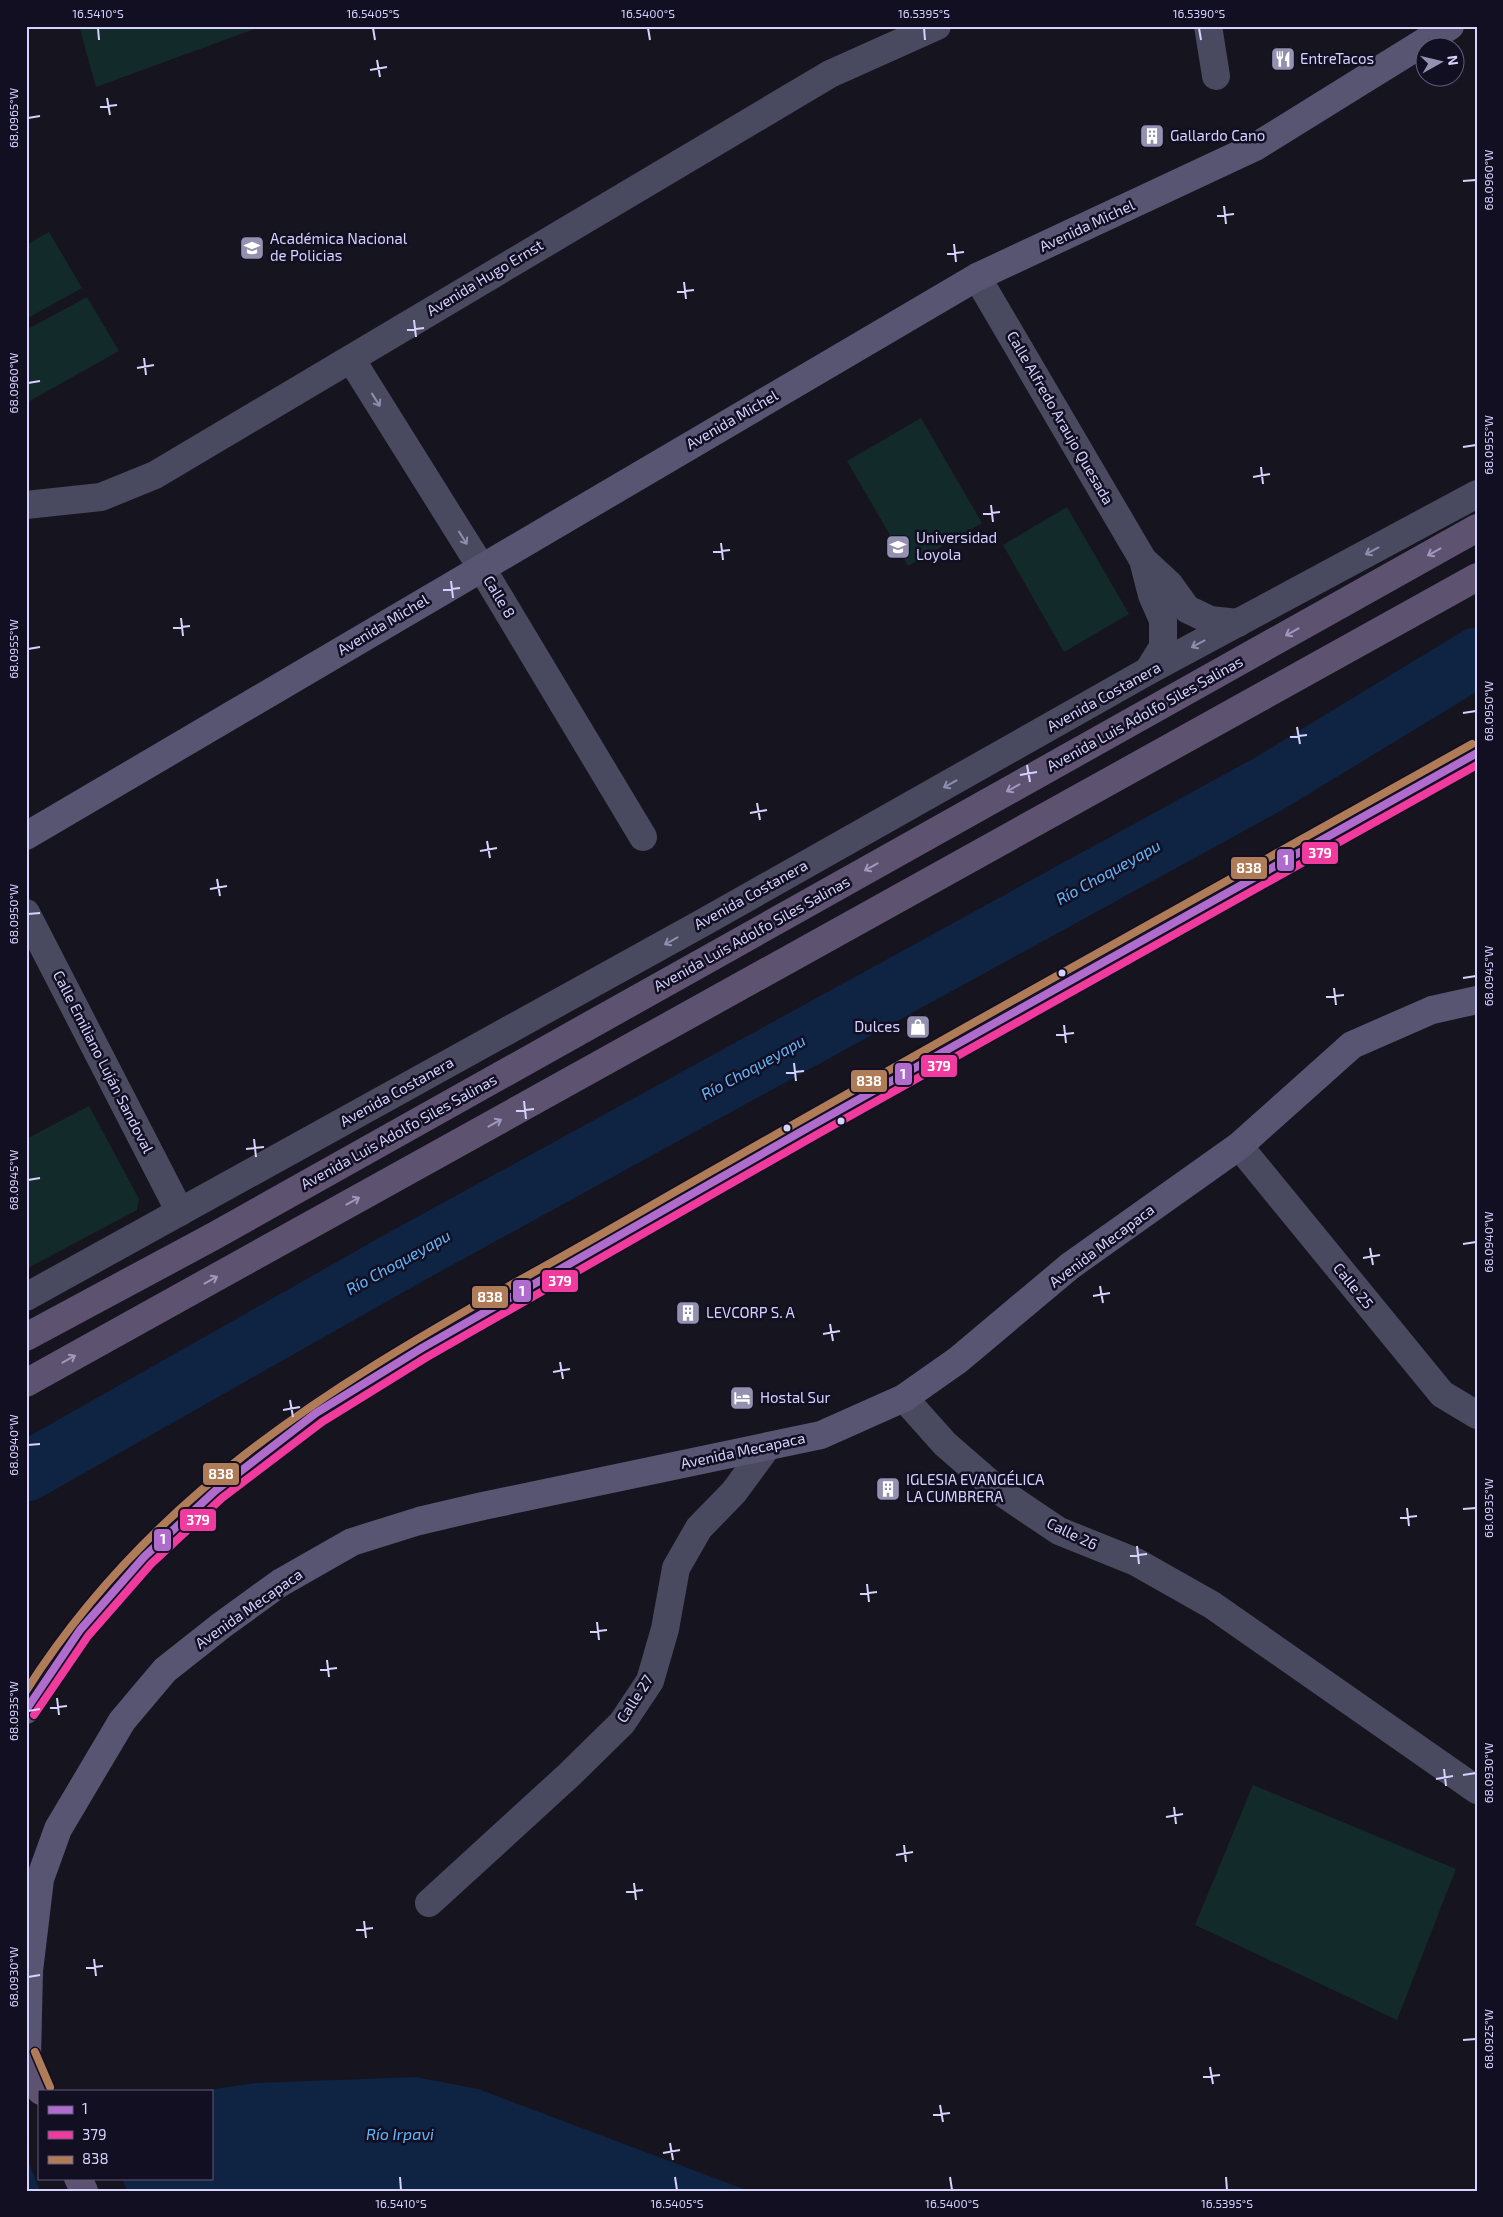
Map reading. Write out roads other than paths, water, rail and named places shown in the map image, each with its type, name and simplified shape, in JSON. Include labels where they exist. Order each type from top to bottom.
[{"type":"main road","name":"Avenida Luis Adolfo Siles Salinas","points":[[26,1337],[231,1226],[1477,528]]},
{"type":"main road","points":[[26,1383],[1477,577]]},
{"type":"main road","points":[[26,1710],[56,1661],[102,1602],[140,1562],[208,1497],[292,1430],[407,1357],[942,1050],[1477,752]]},
{"type":"main road","points":[[27,2057],[41,2090]]},
{"type":"street","name":"Avenida Hugo Ernst","points":[[26,505],[101,497],[155,475],[830,74],[937,26]]},
{"type":"street","points":[[1208,26],[1216,76]]},
{"type":"street","name":"Avenida Michel","points":[[26,836],[977,277],[1255,147],[1450,26]]},
{"type":"street","name":"Calle Alfredo Araujo Quesada","points":[[977,277],[1143,560],[1152,595],[1163,620],[1163,647],[1148,671]]},
{"type":"street","name":"Calle 8","points":[[351,358],[481,567],[643,837]]},
{"type":"street","name":"Avenida Costanera","points":[[26,1297],[704,922],[1148,671],[1477,494]]},
{"type":"street","name":"Calle Alfredo Araujo Quesada","points":[[1143,560],[1169,584],[1187,608],[1210,620],[1238,623]]},
{"type":"street","name":"Calle Emiliano Luján Sandoval","points":[[26,913],[180,1212]]},
{"type":"street","name":"Avenida Mecapaca","points":[[27,2057],[33,1885],[58,1829],[122,1721],[166,1670],[280,1583],[352,1542],[419,1521],[821,1435],[904,1398],[958,1360],[1070,1266],[1239,1146],[1352,1045],[1432,1010],[1477,1000]]},
{"type":"street","name":"Calle 25","points":[[1239,1146],[1442,1394],[1477,1415]]},
{"type":"street","name":"Calle 26","points":[[904,1398],[945,1444],[998,1490],[1051,1526],[1136,1562],[1212,1605],[1477,1790]]},
{"type":"street","name":"Calle 27","points":[[429,1903],[569,1775],[622,1723],[650,1682],[665,1630],[676,1568],[699,1528],[734,1492],[767,1447]]},
{"type":"water","name":"Río Irpavi","points":[[416,2077],[478,2089],[749,2191],[26,2191],[26,2143],[38,2180],[212,2180],[212,2090],[207,2090],[256,2083]]},
{"type":"waterway","name":"Río Choqueyapu","points":[[26,1472],[400,1260],[1270,783],[1477,657]]},
{"type":"place","name":"EntreTacos","points":[[1283,59]]},
{"type":"place","name":"Gallardo Cano","points":[[1152,136]]},
{"type":"place","name":"Académica Nacional de Policias","points":[[252,248]]},
{"type":"place","name":"Universidad Loyola","points":[[898,547]]},
{"type":"place","name":"Dulces","points":[[918,1027]]},
{"type":"place","name":"LEVCORP S. A","points":[[688,1313]]},
{"type":"place","name":"Hostal Sur","points":[[742,1398]]},
{"type":"place","name":"IGLESIA EVANGÉLICA LA CUMBRERA","points":[[888,1489]]}]
